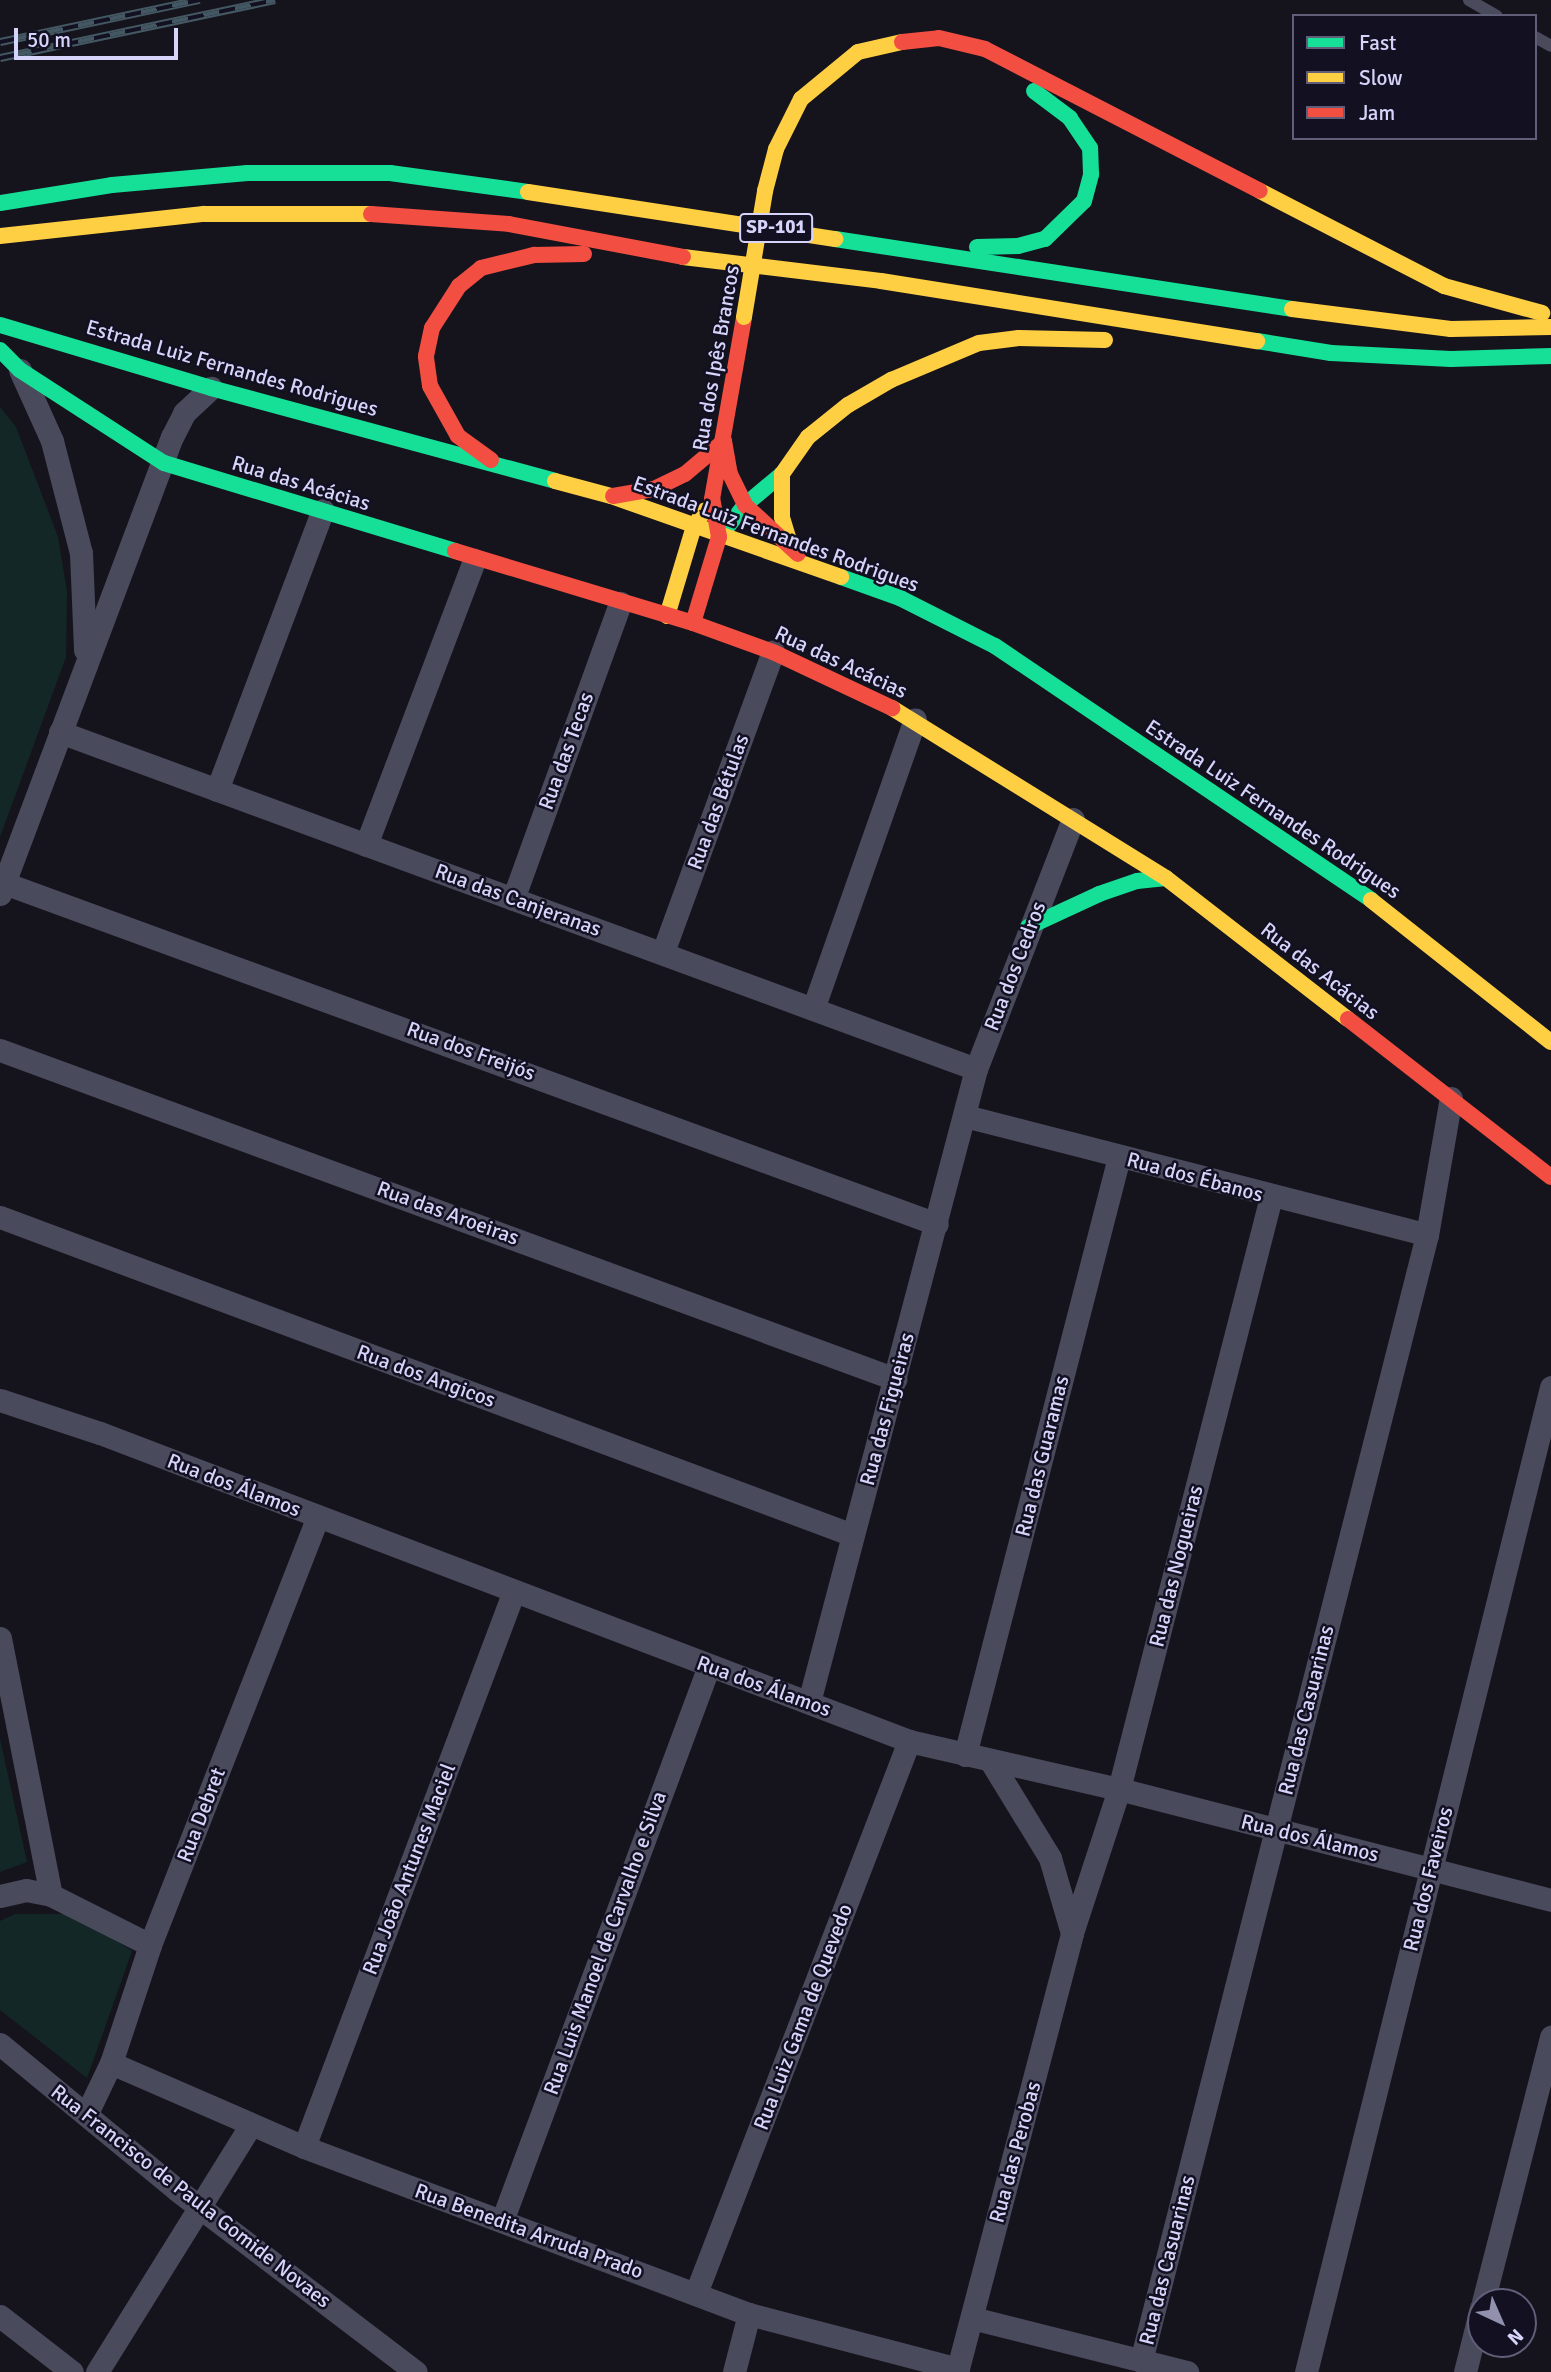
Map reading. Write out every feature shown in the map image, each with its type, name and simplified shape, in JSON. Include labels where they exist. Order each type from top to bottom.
[{"type":"main road","name":"Rua dos Ipês Brancos","points":[[667,616],[694,526],[712,499],[765,191],[780,139],[802,99],[858,52],[919,37],[975,45],[1444,286],[1551,315]]},
{"type":"main road","points":[[896,247],[1018,246],[1045,239],[1084,201],[1091,174],[1090,148],[1081,132],[1045,99],[989,66],[902,41]]},
{"type":"main road","name":"SP-101","points":[[0,203],[112,185],[247,173],[390,173],[896,247],[1071,278],[1384,322],[1451,328],[1551,327]]},
{"type":"main road","name":"SP-101","points":[[0,236],[204,214],[387,214],[509,224],[692,259],[881,281],[1331,353],[1476,360],[1551,356]]},
{"type":"main road","points":[[491,460],[458,436],[430,386],[426,356],[432,328],[459,286],[481,268],[534,255],[692,259]]},
{"type":"main road","name":"Estrada Luiz Fernandes Rodrigues","points":[[0,325],[211,388],[491,460],[611,496],[719,537],[821,569],[900,598],[995,646],[1413,929],[1551,1042]]},
{"type":"main road","points":[[719,537],[745,505],[782,474],[808,437],[848,405],[936,359],[979,343],[1019,338],[1124,341]]},
{"type":"main road","points":[[1166,344],[1331,353]]},
{"type":"main road","name":"Rua das Acácias","points":[[0,349],[20,370],[164,463],[323,510],[474,560],[693,623],[773,652],[915,719],[1166,878],[1551,1177]]},
{"type":"main road","points":[[611,496],[654,489],[685,474],[724,441],[730,474],[745,505],[792,550],[821,569]]},
{"type":"main road","points":[[782,474],[782,517],[792,550]]},
{"type":"main road","name":"Rua dos Ipês Brancos","points":[[693,623],[719,537],[712,499]]},
{"type":"main road","points":[[1028,927],[1099,894],[1137,881],[1166,878]]},
{"type":"street","points":[[20,370],[52,441],[80,553],[84,667]]},
{"type":"street","points":[[2,889],[84,667],[184,413],[211,388]]},
{"type":"street","points":[[217,790],[323,510]]},
{"type":"street","points":[[366,845],[474,560]]},
{"type":"street","name":"Rua das Tecas","points":[[513,899],[620,603]]},
{"type":"street","name":"Rua das Bétulas","points":[[663,952],[773,652]]},
{"type":"street","points":[[813,1009],[915,719]]},
{"type":"street","name":"Rua das Canjeranas","points":[[60,732],[976,1069]]},
{"type":"street","name":"Rua dos Cedros","points":[[965,1116],[976,1069],[1028,927],[1073,820]]},
{"type":"street","name":"Rua dos Freijós","points":[[2,889],[937,1224]]},
{"type":"street","name":"Rua das Aroeiras","points":[[0,1050],[895,1378]]},
{"type":"street","name":"Rua das Casuarinas","points":[[1142,2361],[1427,1235],[1451,1098]]},
{"type":"street","name":"Rua das Figueiras","points":[[809,1702],[965,1116]]},
{"type":"street","name":"Rua dos Ébanos","points":[[965,1116],[1271,1197],[1427,1235]]},
{"type":"street","name":"Rua das Guaramas","points":[[965,1755],[1119,1157]]},
{"type":"street","name":"Rua das Nogueiras","points":[[1072,1933],[1119,1789],[1271,1197]]},
{"type":"street","name":"Rua dos Angicos","points":[[0,1217],[853,1535]]},
{"type":"street","name":"Rua dos Faveiros","points":[[1306,2372],[1551,1387]]},
{"type":"street","name":"Rua dos Álamos","points":[[3,1404],[100,1433],[317,1518],[909,1741],[1119,1789],[1551,1900]]},
{"type":"street","name":"Rua Debret","points":[[87,2113],[111,2063],[150,1945],[317,1518]]},
{"type":"street","name":"Rua João Antunes Maciel","points":[[304,2147],[514,1591]]},
{"type":"street","points":[[0,1638],[51,1895]]},
{"type":"street","name":"Rua Luis Manoel de Carvalho e Silva","points":[[502,2221],[709,1665]]},
{"type":"street","name":"Rua Luiz Gama de Quevedo","points":[[696,2293],[909,1741]]},
{"type":"street","points":[[990,1760],[1050,1858],[1072,1933]]},
{"type":"street","points":[[0,1896],[26,1890],[51,1895],[150,1945]]},
{"type":"street","name":"Rua das Perobas","points":[[958,2370],[1072,1933]]},
{"type":"street","points":[[1487,2288],[1551,2037]]},
{"type":"street","name":"Rua Francisco de Paula Gomide Novaes","points":[[0,2044],[201,2206],[416,2372]]},
{"type":"street","name":"Rua Benedita Arruda Prado","points":[[111,2063],[250,2126],[749,2314],[958,2370]]},
{"type":"street","points":[[97,2372],[250,2126]]},
{"type":"street","points":[[734,2372],[749,2314]]},
{"type":"street","points":[[0,2316],[72,2372]]},
{"type":"street","points":[[972,2318],[1181,2371]]},
{"type":"lane","points":[[1469,0],[1494,14]]},
{"type":"green space","points":[[0,407],[16,427],[58,537],[67,592],[66,657],[0,837]]},
{"type":"green space","points":[[0,1739],[27,1862],[0,1872]]},
{"type":"green space","points":[[15,1914],[76,1914],[132,1951],[87,2078],[0,2010],[0,1921]]},
{"type":"railway","points":[[0,42],[200,0]]},
{"type":"railway","points":[[0,58],[275,0]]},
{"type":"traffic: fast","points":[[977,247],[1018,246],[1045,239],[1084,201],[1091,174],[1090,148],[1070,118],[1034,91]]},
{"type":"traffic: fast","points":[[0,203],[112,185],[247,173],[390,173],[528,192]]},
{"type":"traffic: fast","points":[[835,239],[1292,309]]},
{"type":"traffic: fast","points":[[0,325],[211,388],[555,481]]},
{"type":"traffic: fast","points":[[1257,341],[1331,353],[1451,359],[1551,356]]},
{"type":"traffic: fast","points":[[0,350],[20,370],[164,463],[455,551]]},
{"type":"traffic: fast","points":[[719,537],[745,505],[782,474]]},
{"type":"traffic: fast","points":[[841,577],[900,598],[995,646],[1371,900]]},
{"type":"traffic: fast","points":[[1028,927],[1099,894],[1137,881],[1166,878]]},
{"type":"traffic: slow","points":[[765,191],[776,149],[801,99],[858,52],[902,42]]},
{"type":"traffic: slow","points":[[744,317],[765,191]]},
{"type":"traffic: slow","points":[[1260,191],[1444,286],[1542,313]]},
{"type":"traffic: slow","points":[[528,192],[835,239]]},
{"type":"traffic: slow","points":[[0,236],[204,214],[371,214]]},
{"type":"traffic: slow","points":[[683,257],[881,281],[1257,341]]},
{"type":"traffic: slow","points":[[1292,309],[1451,329],[1551,327]]},
{"type":"traffic: slow","points":[[792,550],[782,517],[782,474],[808,437],[848,405],[891,380],[979,343],[1019,338],[1105,340]]},
{"type":"traffic: slow","points":[[555,481],[611,496],[841,577]]},
{"type":"traffic: slow","points":[[667,616],[694,526],[705,510]]},
{"type":"traffic: slow","points":[[892,708],[1166,878],[1348,1019]]},
{"type":"traffic: slow","points":[[1371,900],[1551,1042]]},
{"type":"traffic: jam","points":[[902,42],[939,38],[985,49],[1260,191]]},
{"type":"traffic: jam","points":[[371,214],[509,224],[683,257]]},
{"type":"traffic: jam","points":[[491,460],[458,436],[430,386],[426,356],[432,328],[459,286],[481,268],[534,255],[584,254]]},
{"type":"traffic: jam","points":[[693,623],[719,537],[712,499],[744,317]]},
{"type":"traffic: jam","points":[[613,496],[654,489],[685,474],[724,441],[730,474],[745,505],[798,554]]},
{"type":"traffic: jam","points":[[455,551],[693,623],[773,652],[892,708]]},
{"type":"traffic: jam","points":[[1348,1019],[1551,1177]]}]
